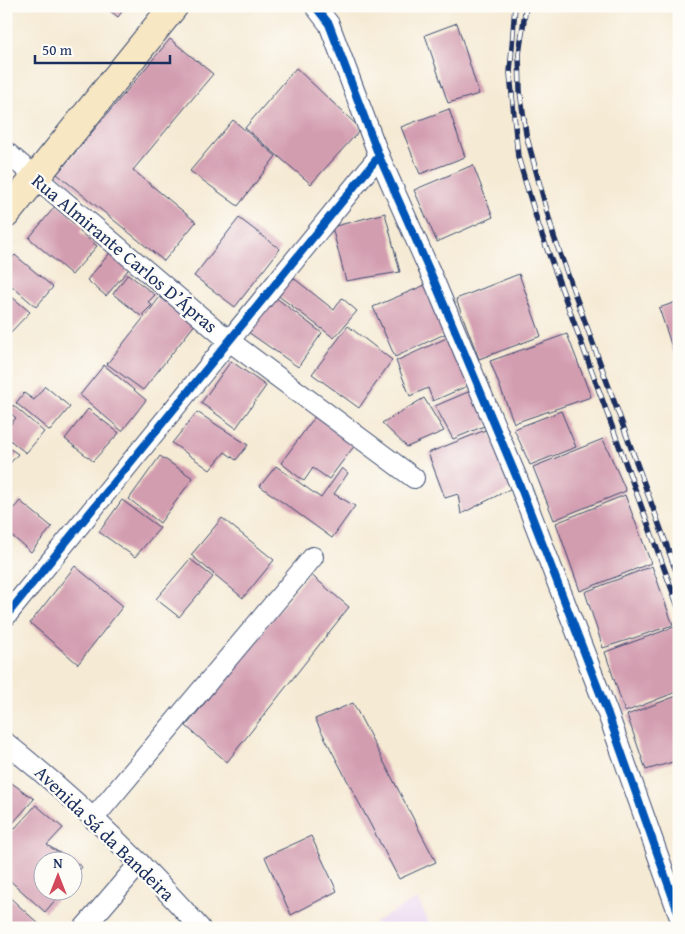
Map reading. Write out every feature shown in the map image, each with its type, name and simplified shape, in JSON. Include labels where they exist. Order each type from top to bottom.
[{"type":"street","points":[[6,214],[174,6]]},
{"type":"street","points":[[315,6],[329,24],[379,156],[519,483],[608,714],[679,915]]},
{"type":"street","name":"Rua Almirante Carlos D’Ápras","points":[[6,152],[228,340],[414,478]]},
{"type":"street","points":[[6,616],[379,156]]},
{"type":"street","points":[[93,819],[313,557]]},
{"type":"street","name":"Avenida Sá da Bandeira","points":[[6,743],[36,767],[140,863],[200,928]]},
{"type":"street","points":[[84,928],[140,863]]},
{"type":"shaded area","points":[[417,899],[432,928],[378,928],[375,922]]},
{"type":"building","points":[[104,6],[126,6],[118,17]]},
{"type":"building","points":[[457,23],[479,94],[448,103],[425,35]]},
{"type":"building","points":[[170,39],[213,74],[133,170],[196,222],[164,261],[57,174]]},
{"type":"building","points":[[296,68],[361,129],[311,184],[245,128]]},
{"type":"building","points":[[449,109],[465,157],[420,174],[401,127]]},
{"type":"building","points":[[233,120],[276,156],[238,206],[190,171]]},
{"type":"building","points":[[473,165],[493,217],[437,242],[414,190]]},
{"type":"building","points":[[57,204],[84,227],[80,232],[97,246],[72,275],[29,238]]},
{"type":"building","points":[[385,213],[400,272],[346,281],[332,227]]},
{"type":"building","points":[[239,218],[280,249],[235,307],[194,276]]},
{"type":"building","points":[[114,248],[133,264],[106,296],[87,280]]},
{"type":"building","points":[[15,255],[53,287],[36,307],[6,281],[6,265]]},
{"type":"building","points":[[128,274],[155,295],[148,302],[152,305],[141,316],[113,294]]},
{"type":"building","points":[[519,274],[541,336],[479,359],[456,299]]},
{"type":"building","points":[[291,276],[334,310],[342,298],[357,311],[334,338],[276,294]]},
{"type":"building","points":[[430,283],[451,331],[395,357],[373,307]]},
{"type":"building","points":[[6,292],[30,312],[8,335],[6,333]]},
{"type":"building","points":[[160,297],[196,323],[143,390],[107,364]]},
{"type":"building","points":[[275,297],[322,333],[298,367],[248,332]]},
{"type":"building","points":[[679,301],[679,365],[678,365],[659,308]]},
{"type":"building","points":[[348,326],[392,360],[359,408],[312,374]]},
{"type":"building","points":[[567,334],[591,397],[514,423],[490,361]]},
{"type":"building","points":[[451,336],[472,384],[433,401],[428,388],[410,396],[396,361]]},
{"type":"building","points":[[231,361],[266,386],[236,428],[201,403]]},
{"type":"building","points":[[104,365],[146,400],[122,431],[80,395]]},
{"type":"building","points":[[45,386],[70,407],[50,431],[16,403],[24,393],[34,400]]},
{"type":"building","points":[[475,389],[489,424],[453,439],[435,406]]},
{"type":"building","points":[[424,398],[444,431],[407,447],[382,423]]},
{"type":"building","points":[[13,405],[44,432],[26,453],[6,437],[6,429],[16,418],[8,411]]},
{"type":"building","points":[[88,409],[119,433],[93,461],[65,439]]},
{"type":"building","points":[[561,411],[576,447],[530,465],[514,429]]},
{"type":"building","points":[[197,412],[248,445],[236,460],[225,452],[210,470],[172,443]]},
{"type":"building","points":[[316,415],[355,445],[329,479],[313,468],[304,481],[281,463]]},
{"type":"building","points":[[488,429],[514,487],[461,514],[458,494],[445,498],[428,453]]},
{"type":"building","points":[[603,439],[626,491],[554,520],[533,467]]},
{"type":"building","points":[[6,446],[18,454],[6,468]]},
{"type":"building","points":[[160,456],[193,478],[160,523],[129,499]]},
{"type":"building","points":[[276,466],[321,498],[342,468],[348,473],[334,494],[355,506],[332,538],[260,486]]},
{"type":"building","points":[[625,495],[651,563],[580,591],[556,523]]},
{"type":"building","points":[[122,500],[160,528],[135,557],[99,532]]},
{"type":"building","points":[[20,501],[52,527],[31,552],[6,531],[6,517]]},
{"type":"building","points":[[222,518],[274,560],[243,598],[191,555]]},
{"type":"building","points":[[190,559],[213,577],[179,617],[156,599]]},
{"type":"building","points":[[75,566],[123,606],[78,664],[30,623]]},
{"type":"building","points":[[652,566],[673,625],[603,648],[585,592]]},
{"type":"building","points":[[309,573],[349,607],[227,762],[186,726]]},
{"type":"building","points":[[677,626],[679,632],[679,691],[625,712],[605,652]]},
{"type":"building","points":[[679,695],[679,760],[646,770],[627,715]]},
{"type":"building","points":[[353,703],[436,862],[399,879],[315,719]]},
{"type":"building","points":[[6,779],[34,799],[6,831]]},
{"type":"building","points":[[36,805],[63,828],[47,845],[58,852],[32,852],[32,900],[6,877],[6,838]]},
{"type":"building","points":[[311,836],[337,891],[291,915],[265,857]]},
{"type":"building","points":[[6,894],[40,925],[37,928],[6,928]]},
{"type":"building","points":[[34,902],[54,902],[45,912]]},
{"type":"railway","points":[[515,6],[510,73],[518,157],[539,227],[679,609]]},
{"type":"railway","points":[[526,6],[519,54],[520,91],[526,134],[554,237],[679,579]]},
{"type":"cycle path","points":[[315,6],[329,24],[379,156],[519,483],[608,714],[679,915]]},
{"type":"cycle path","points":[[6,616],[379,156]]}]
